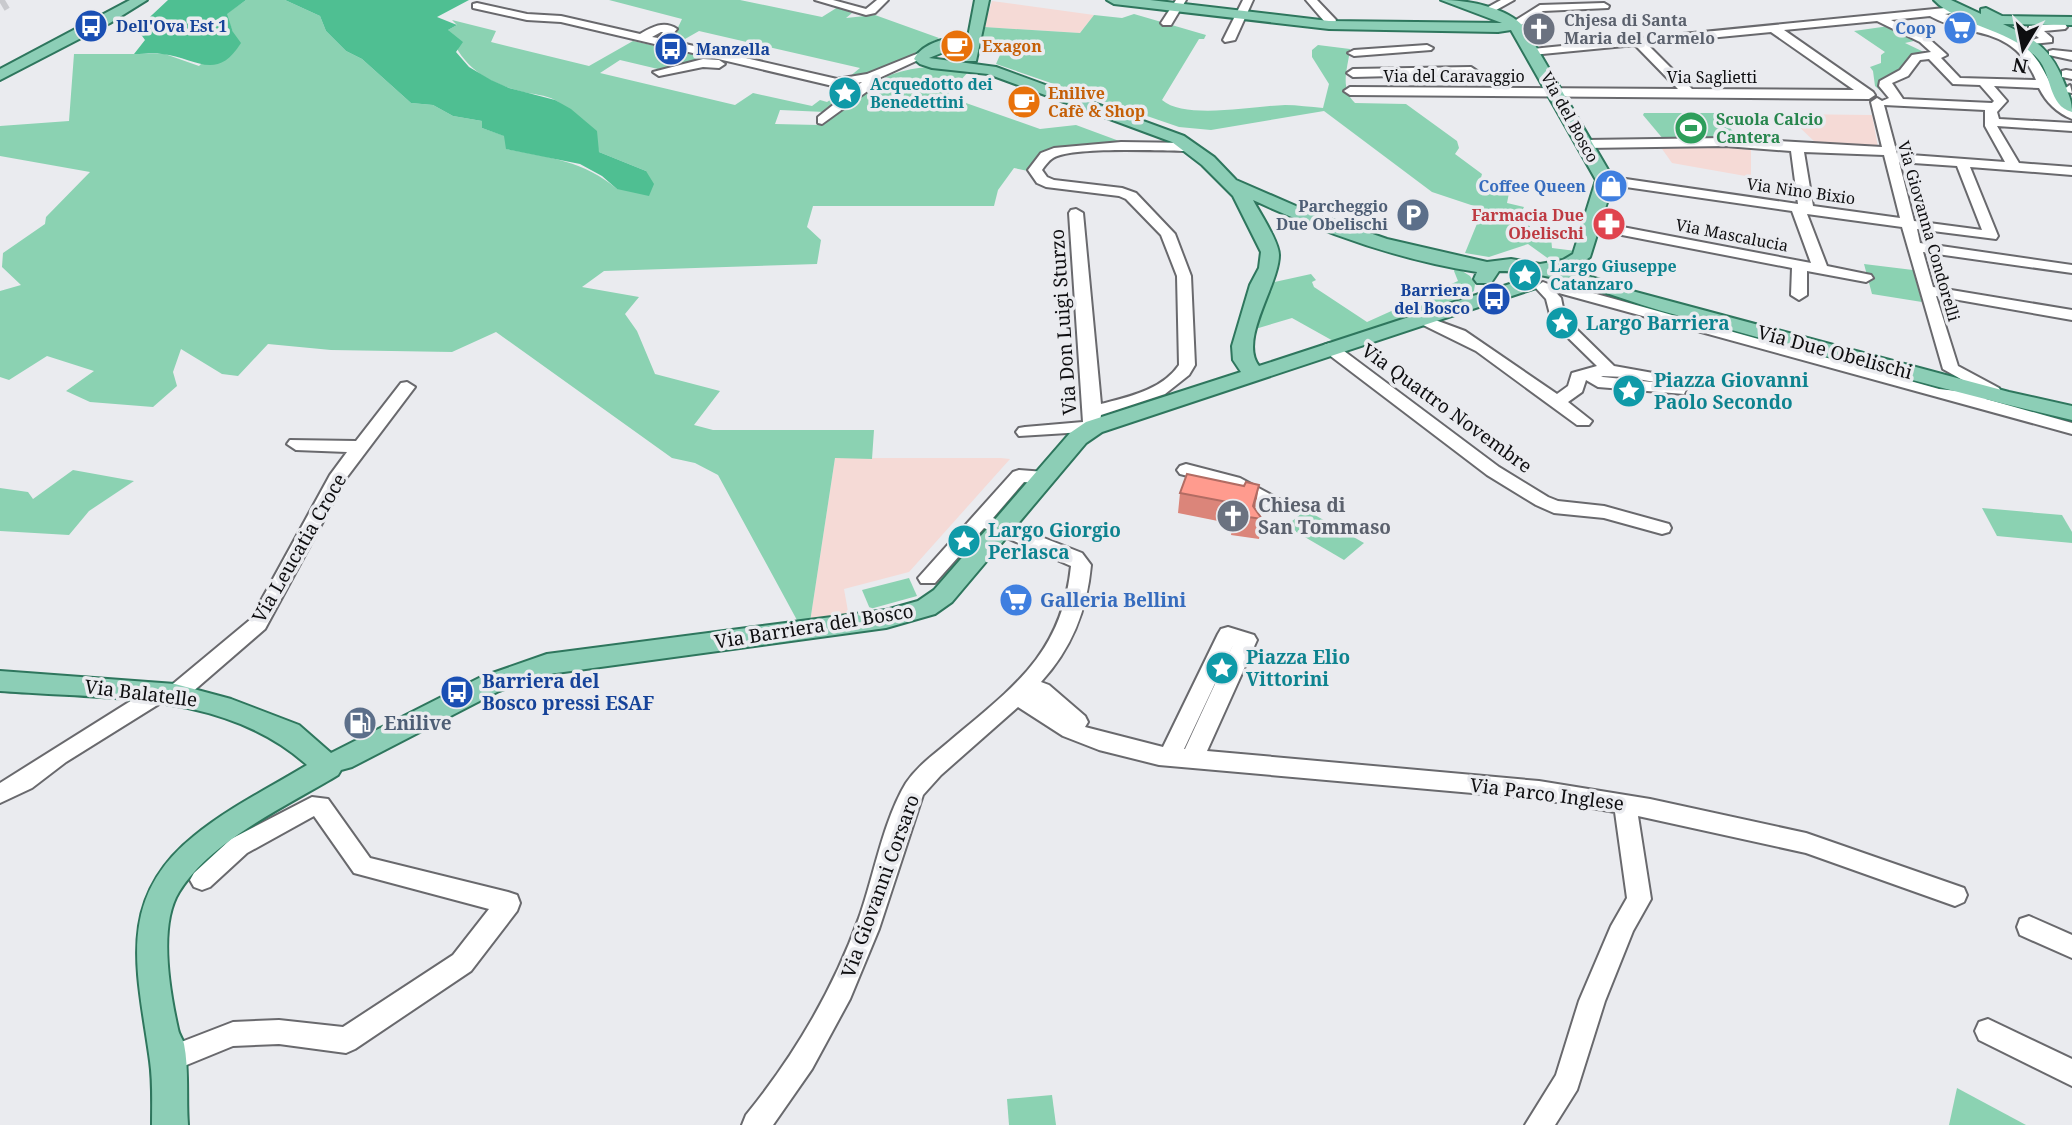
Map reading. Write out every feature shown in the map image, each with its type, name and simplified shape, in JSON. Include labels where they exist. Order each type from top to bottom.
[{"type":"main road","points":[[0,75],[40,51],[96,27],[140,0]]},
{"type":"main road","points":[[962,64],[969,61],[974,48],[982,0]]},
{"type":"main road","points":[[1114,0],[1179,4],[1240,15],[1329,25],[1418,27],[1503,23]]},
{"type":"main road","points":[[1448,0],[1503,23]]},
{"type":"main road","points":[[1941,0],[1990,17],[2046,58],[2060,96],[2072,107]]},
{"type":"main road","points":[[1956,4],[1990,17],[2060,21]]},
{"type":"main road","points":[[926,60],[969,30],[978,15]]},
{"type":"main road","name":"Via del Bosco","points":[[1503,23],[1532,52],[1605,180],[1578,260],[1559,267],[1557,283]]},
{"type":"main road","points":[[955,41],[966,40],[984,62],[1190,142],[1236,180],[1264,198]]},
{"type":"main road","points":[[2026,44],[2053,53],[2061,62],[2070,85]]},
{"type":"main road","points":[[926,60],[991,70],[1190,142],[1230,182],[1241,194],[1270,252],[1268,268],[1260,285],[1242,346],[1243,378]]},
{"type":"main road","points":[[0,81],[17,65]]},
{"type":"main road","points":[[1230,182],[1357,236],[1455,262],[1486,276],[1496,286],[1557,283],[1831,362],[2072,421]]},
{"type":"main road","points":[[1467,303],[1486,276]]},
{"type":"main road","name":"Via Barriera del Bosco","points":[[333,762],[490,684],[547,664],[862,623],[926,608],[943,596],[990,525],[1045,478],[1093,420],[1243,378],[1467,303],[1557,283]]},
{"type":"main road","name":"Via Due Obelischi","points":[[1557,283],[1902,370],[2006,398],[2072,421]]},
{"type":"main road","points":[[0,681],[43,682]]},
{"type":"main road","points":[[0,687],[43,682]]},
{"type":"main road","name":"Via Balatelle","points":[[43,682],[167,693],[221,706],[276,728],[333,762]]},
{"type":"main road","points":[[170,1125],[165,928],[172,898],[194,864],[333,762]]},
{"type":"street","points":[[820,0],[866,12],[884,0]]},
{"type":"street","points":[[1228,40],[1248,0]]},
{"type":"street","points":[[1311,0],[1329,20],[1329,25]]},
{"type":"street","points":[[1503,23],[1509,0]]},
{"type":"street","points":[[1503,23],[1540,8],[1593,3]]},
{"type":"street","points":[[1167,23],[1179,4]]},
{"type":"street","points":[[1532,52],[1928,12],[1956,4]]},
{"type":"street","points":[[477,6],[527,17],[561,19],[837,87],[926,60]]},
{"type":"street","points":[[1928,12],[2026,44],[2048,40],[2033,29],[2061,27],[2060,21]]},
{"type":"street","points":[[1876,17],[1924,40],[1941,55],[1916,57],[1904,73],[1885,81],[1885,86],[1900,103]]},
{"type":"street","points":[[1418,27],[1447,91]]},
{"type":"street","points":[[1773,27],[1872,98]]},
{"type":"street","points":[[1637,41],[1689,93]]},
{"type":"street","points":[[2026,44],[2042,84],[2051,98],[2072,115]]},
{"type":"street","points":[[1354,54],[1427,48]]},
{"type":"street","points":[[2053,53],[2072,56]]},
{"type":"street","points":[[1932,56],[1957,81],[2042,84]]},
{"type":"street","points":[[659,72],[710,62],[826,84]]},
{"type":"street","points":[[1353,73],[1471,71]]},
{"type":"street","points":[[827,116],[865,87],[871,81],[870,77]]},
{"type":"street","points":[[1983,82],[2001,101],[1990,112],[1993,116],[1991,126],[2015,167]]},
{"type":"street","name":"Via del Caravaggio","points":[[1350,91],[1557,92]]},
{"type":"street","name":"Via Saglietti","points":[[1557,92],[1872,98],[1900,103],[1994,107]]},
{"type":"street","name":"Via Giovanna Condorelli","points":[[1872,98],[1951,369]]},
{"type":"street","points":[[1991,122],[2072,127]]},
{"type":"street","points":[[1025,432],[1093,420],[1166,388],[1183,375],[1187,365],[1184,275],[1168,234],[1130,195],[1112,189],[1051,184],[1042,180],[1035,170],[1046,156],[1059,151],[1190,142]]},
{"type":"street","points":[[1586,144],[1725,142],[2072,172]]},
{"type":"street","points":[[1797,148],[1802,209],[1821,269]]},
{"type":"street","name":"Via Nino Bixio","points":[[1605,180],[1991,236],[1962,163]]},
{"type":"street","name":"Via Don Luigi Sturzo","points":[[1076,213],[1093,420]]},
{"type":"street","name":"Via Mascalucia","points":[[1591,225],[1866,278]]},
{"type":"street","points":[[1913,246],[2072,269]]},
{"type":"street","points":[[1799,295],[1800,265]]},
{"type":"street","points":[[2048,266],[2053,278],[2072,280]]},
{"type":"street","points":[[1557,283],[1561,318],[1605,364],[1607,371]]},
{"type":"street","points":[[1927,290],[2072,314]]},
{"type":"street","points":[[1443,311],[1446,318],[1468,340]]},
{"type":"street","points":[[1419,319],[1444,325],[1583,421]]},
{"type":"street","name":"Via Quattro Novembre","points":[[1330,348],[1493,471],[1542,501],[1554,507],[1604,512],[1662,528]]},
{"type":"street","points":[[1831,362],[1938,394],[1967,397]]},
{"type":"street","points":[[1902,370],[1938,374],[1951,369],[1974,384],[2006,398]]},
{"type":"street","points":[[1557,403],[1576,388],[1578,376],[1586,372],[1607,371],[1659,377],[1675,382],[1678,390],[1598,382],[1586,372]]},
{"type":"street","name":"Via Leucatia Croce","points":[[0,794],[23,782],[58,756],[167,693],[258,624],[339,475],[407,387]]},
{"type":"street","points":[[296,443],[360,447]]},
{"type":"street","points":[[1186,470],[1234,482],[1283,509]]},
{"type":"street","points":[[928,578],[990,525]]},
{"type":"street","name":"Via Giovanni Corsaro","points":[[756,1125],[805,1061],[846,979],[862,942],[911,795],[929,772],[1024,691],[1059,645],[1069,623],[1081,577],[1081,565],[1075,558],[990,525]]},
{"type":"street","points":[[1169,757],[1228,634],[1247,640],[1192,759]]},
{"type":"street","name":"Via Parco Inglese","points":[[1024,691],[1071,730],[1128,748],[1169,757],[1539,790],[1625,804],[1806,843],[1955,895]]},
{"type":"street","points":[[1539,1125],[1567,1081],[1592,1001],[1623,926],[1637,907],[1639,899],[1625,804]]},
{"type":"street","points":[[167,1060],[233,1034],[279,1032],[346,1040],[462,963],[508,904],[362,866],[320,806],[312,806],[239,846],[202,880]]},
{"type":"street","points":[[2029,927],[2072,947]]},
{"type":"street","points":[[1988,1031],[2072,1073]]},
{"type":"shaded area","points":[[992,1],[1094,15],[1080,33],[984,27]]},
{"type":"shaded area","points":[[1786,114],[1872,115],[1878,147],[1819,146]]},
{"type":"shaded area","points":[[1660,146],[1751,147],[1751,177],[1672,163]]},
{"type":"shaded area","points":[[835,458],[1010,459],[909,572],[844,589],[849,617],[810,622]]},
{"type":"green space","points":[[168,0],[246,0],[227,14],[233,32],[241,43],[232,55],[214,65],[162,54],[134,54],[145,40],[137,29]]},
{"type":"green space","points":[[246,0],[285,0],[320,16],[326,31],[346,51],[362,59],[411,103],[433,105],[453,116],[482,121],[482,128],[505,136],[507,149],[579,166],[617,189],[646,171],[599,152],[581,123],[555,100],[509,88],[477,71],[460,54],[454,43],[448,30],[457,25],[452,20],[496,31],[491,42],[589,66],[633,41],[701,56],[706,59],[658,69],[620,60],[600,73],[735,105],[753,93],[812,106],[820,100],[827,102],[837,95],[828,92],[829,90],[861,82],[825,112],[780,110],[775,124],[818,125],[866,88],[903,71],[930,67],[971,69],[946,96],[1040,129],[1076,125],[1130,145],[1048,149],[1028,171],[1014,168],[998,190],[994,206],[813,206],[807,227],[821,240],[817,264],[604,271],[582,287],[639,297],[625,314],[637,331],[655,374],[720,391],[694,425],[713,430],[874,430],[872,459],[835,458],[810,622],[798,622],[718,475],[695,463],[672,458],[496,332],[452,352],[331,350],[268,344],[238,376],[222,374],[181,349],[173,372],[177,386],[153,407],[90,402],[66,391],[94,371],[47,356],[9,380],[0,377],[0,291],[21,285],[2,267],[3,253],[45,224],[46,217],[90,172],[0,156],[0,126],[69,121],[74,54],[165,54],[199,66],[233,32],[226,14]]},
{"type":"green space","points":[[285,0],[469,0],[437,17],[457,25],[448,30],[463,42],[456,52],[469,67],[509,88],[555,100],[571,109],[597,131],[599,152],[646,171],[654,184],[649,196],[617,189],[602,176],[580,164],[506,149],[504,136],[482,128],[482,121],[453,116],[433,105],[411,103],[362,59],[346,51],[326,31],[320,16]]},
{"type":"green space","points":[[609,0],[740,0],[822,17],[838,7],[852,13],[846,18],[875,15],[939,38],[930,43],[934,46],[855,78],[849,77],[860,68],[699,31],[678,43],[673,38],[682,19]]},
{"type":"green space","points":[[1134,14],[1206,35],[1204,39],[1199,39],[1162,100],[1187,109],[1203,111],[1285,105],[1323,108],[1329,84],[1312,57],[1312,50],[1318,45],[1350,49],[1346,84],[1355,103],[1406,104],[1457,141],[1459,148],[1455,154],[1482,174],[1479,185],[1510,188],[1507,203],[1524,207],[1516,223],[1530,226],[1528,232],[1551,237],[1552,248],[1576,251],[1566,259],[1553,262],[1528,244],[1489,257],[1465,253],[1483,209],[1432,192],[1324,111],[1211,130],[1179,127],[996,64],[1003,48],[986,46],[979,51],[984,27],[1080,33],[1094,15],[1122,18]]},
{"type":"green space","points":[[1889,26],[1918,40],[1905,43],[1928,54],[1878,84],[1886,93],[1883,93],[1875,86],[1870,67],[1881,63],[1881,55],[1885,52],[1854,31]]},
{"type":"green space","name":"Scuola Calcio Cantera","points":[[1644,113],[1718,113],[1739,139],[1664,140]]},
{"type":"green space","points":[[1864,264],[1913,270],[1922,302],[1872,294]]},
{"type":"green space","points":[[1456,267],[1470,276],[1475,284],[1474,291],[1459,300],[1335,342],[1292,318],[1252,330],[1270,283],[1311,274],[1316,280],[1312,282],[1314,287],[1367,322],[1458,281],[1454,271]]},
{"type":"green space","points":[[73,470],[134,481],[89,511],[69,535],[0,531],[0,488],[28,492],[33,499]]},
{"type":"green space","points":[[1982,508],[2062,515],[2072,532],[2072,543],[1997,536]]},
{"type":"green space","points":[[1306,510],[1364,543],[1344,560],[1286,526]]},
{"type":"green space","points":[[909,578],[917,596],[870,609],[862,590]]},
{"type":"green space","points":[[1957,1088],[2026,1125],[1949,1125]]},
{"type":"green space","points":[[1052,1095],[1056,1125],[1009,1125],[1007,1099]]},
{"type":"building","points":[[1187,474],[1244,486],[1246,482],[1259,485],[1253,506],[1262,519],[1234,515],[1238,504],[1180,493]]},
{"type":"tunnel","points":[[0,3],[5,0]]},
{"type":"place","name":"Dell'Ova Est 1","points":[[91,26]]},
{"type":"place","name":"Coop","points":[[1960,28]]},
{"type":"place","name":"Chjesa di Santa Maria del Carmelo","points":[[1539,29]]},
{"type":"place","name":"Exagon","points":[[957,46]]},
{"type":"place","name":"Manzella","points":[[671,49]]},
{"type":"place","name":"Acquedotto dei Benedettini","points":[[845,93]]},
{"type":"place","name":"Enilive Cafè & Shop","points":[[1024,102]]},
{"type":"place","name":"Scuola Calcio Cantera","points":[[1691,128]]},
{"type":"place","name":"Coffee Queen","points":[[1611,186]]},
{"type":"place","name":"Parcheggio Due Obelischi","points":[[1413,215]]},
{"type":"place","name":"Farmacia Due Obelischi","points":[[1609,224]]},
{"type":"place","name":"Largo Giuseppe Catanzaro","points":[[1525,275]]},
{"type":"place","name":"Barriera del Bosco","points":[[1494,299]]},
{"type":"place","name":"Largo Barriera","points":[[1562,323]]},
{"type":"place","name":"Piazza Giovanni Paolo Secondo","points":[[1629,391]]},
{"type":"place","name":"Chiesa di San Tommaso","points":[[1233,516]]},
{"type":"place","name":"Largo Giorgio Perlasca","points":[[964,541]]},
{"type":"place","name":"Galleria Bellini","points":[[1016,600]]},
{"type":"place","name":"Piazza Elio Vittorini","points":[[1222,668]]},
{"type":"place","name":"Barriera del Bosco pressi ESAF","points":[[457,692]]},
{"type":"place","name":"Enilive","points":[[360,723]]}]
